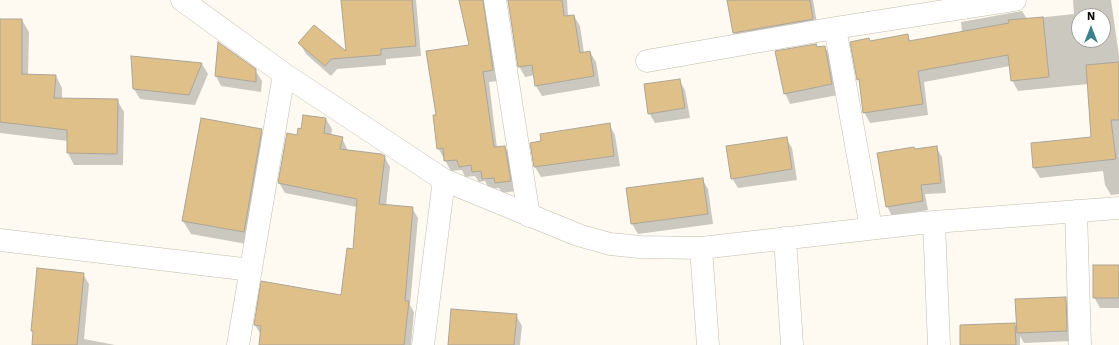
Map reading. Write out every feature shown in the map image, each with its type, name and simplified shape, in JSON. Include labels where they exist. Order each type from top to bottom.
[{"type":"street","points":[[182,0],[284,74],[444,180],[578,235],[610,244],[640,247],[701,248],[871,228],[1119,208]]},
{"type":"street","points":[[495,0],[529,216]]},
{"type":"street","points":[[647,61],[835,28],[1015,0]]},
{"type":"street","points":[[835,28],[871,228]]},
{"type":"street","points":[[238,345],[284,74]]},
{"type":"street","points":[[423,345],[444,180]]},
{"type":"street","points":[[1076,211],[1080,345]]},
{"type":"street","points":[[934,222],[939,345]]},
{"type":"street","points":[[785,238],[792,345]]},
{"type":"street","points":[[0,240],[251,270]]},
{"type":"street","points":[[701,248],[708,345]]},
{"type":"building","points":[[341,0],[412,0],[416,46],[381,49],[381,55],[331,59],[325,66],[298,43],[314,25],[346,51]]},
{"type":"building","points":[[459,0],[483,0],[493,70],[483,72],[494,147],[505,146],[511,181],[495,183],[494,178],[482,179],[481,171],[472,172],[471,165],[459,167],[457,160],[444,161],[443,148],[437,149],[433,115],[436,115],[426,51],[469,45]]},
{"type":"building","points":[[508,0],[562,0],[564,16],[574,15],[580,53],[590,51],[594,76],[535,86],[532,65],[518,67]]},
{"type":"building","points":[[727,0],[810,0],[813,19],[733,33]]},
{"type":"building","points":[[1043,17],[1049,77],[1011,81],[1008,55],[918,71],[923,104],[863,113],[859,79],[857,80],[850,42],[869,38],[870,41],[908,34],[909,41],[1009,23],[1008,20]]},
{"type":"building","points":[[0,19],[22,19],[22,74],[56,75],[54,98],[118,99],[117,154],[67,153],[67,130],[0,122]]},
{"type":"building","points":[[218,42],[256,69],[256,82],[215,76]]},
{"type":"building","points":[[816,44],[817,47],[825,46],[832,84],[784,94],[775,51]]},
{"type":"building","points":[[131,56],[202,63],[189,95],[133,89]]},
{"type":"building","points":[[1119,62],[1119,120],[1111,120],[1116,159],[1033,168],[1031,143],[1091,137],[1086,65]]},
{"type":"building","points":[[680,79],[685,108],[648,114],[644,84]]},
{"type":"building","points":[[303,115],[326,118],[324,133],[343,137],[340,149],[381,154],[385,156],[379,204],[413,207],[405,301],[409,301],[404,345],[259,345],[261,326],[254,325],[261,281],[341,295],[347,248],[353,249],[357,199],[278,183],[287,133],[297,135],[298,128],[301,129]]},
{"type":"building","points":[[201,118],[262,129],[244,232],[182,221]]},
{"type":"building","points":[[610,123],[614,156],[534,167],[530,143],[541,141],[540,134]]},
{"type":"building","points":[[787,137],[792,169],[731,179],[726,146]]},
{"type":"building","points":[[937,146],[941,183],[921,185],[923,201],[886,207],[877,153],[914,147],[915,149]]},
{"type":"building","points":[[703,178],[708,214],[631,224],[626,188]]},
{"type":"building","points":[[1093,265],[1119,265],[1119,298],[1093,298]]},
{"type":"building","points":[[37,268],[84,273],[77,345],[32,345],[33,331],[31,331]]},
{"type":"building","points":[[1066,297],[1067,331],[1017,333],[1015,299]]},
{"type":"building","points":[[451,309],[517,314],[514,345],[448,345]]},
{"type":"building","points":[[1015,323],[1016,345],[960,345],[960,325]]}]
